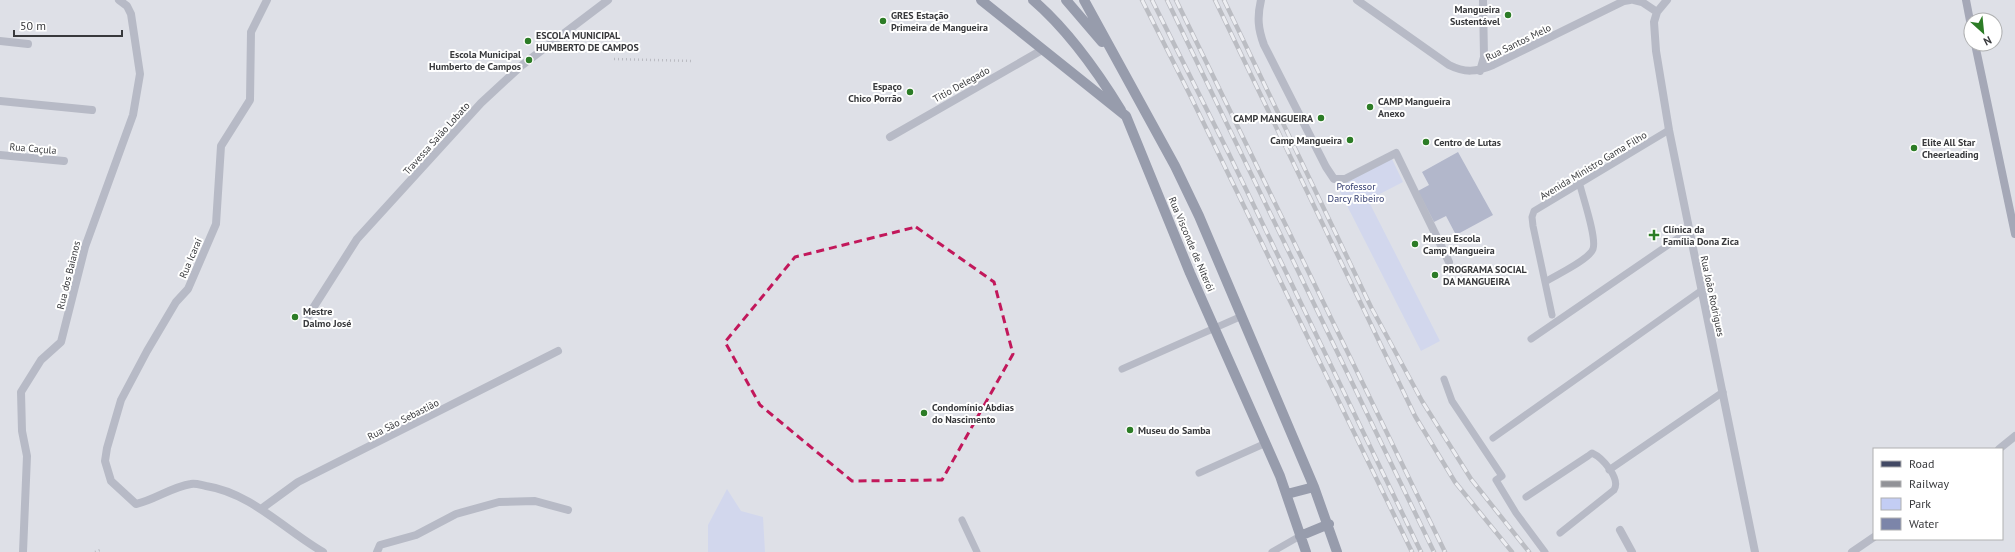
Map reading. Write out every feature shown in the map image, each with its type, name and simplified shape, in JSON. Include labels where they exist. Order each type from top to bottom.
[{"type":"main road","name":"Rua Visconde de Niterói","points":[[981,0],[1126,116],[1190,273],[1266,443],[1286,494],[1306,552]]},
{"type":"main road","points":[[1032,0],[1048,13],[1103,80],[1126,116]]},
{"type":"main road","points":[[1066,0],[1115,57]]},
{"type":"main road","name":"Rua Visconde de Niterói","points":[[1084,0],[1187,191],[1242,316],[1314,487],[1337,552]]},
{"type":"main road","points":[[1966,0],[1968,12]]},
{"type":"main road","points":[[1976,52],[2015,234]]},
{"type":"main road","points":[[1286,494],[1314,487]]},
{"type":"main road","points":[[1300,536],[1328,524]]},
{"type":"street","name":"Rua dos Baianos","points":[[23,552],[27,456],[22,431],[22,392],[41,360],[61,342],[85,247],[133,115],[140,74],[131,14],[127,6],[120,0]]},
{"type":"street","name":"Rua Icaraí","points":[[261,509],[233,494],[213,487],[192,484],[172,490],[149,502],[136,504],[110,482],[105,461],[107,448],[121,400],[176,302],[188,289],[216,224],[221,146],[250,100],[251,32],[267,0]]},
{"type":"street","name":"Travessa Saião Lobato","points":[[308,316],[357,239],[481,103],[521,66],[608,0]]},
{"type":"street","points":[[1261,0],[1258,12],[1258,29],[1264,46],[1334,179],[1345,179],[1396,153],[1449,262]]},
{"type":"street","name":"Rua Santos Melo","points":[[1357,0],[1449,65],[1460,71],[1480,71],[1630,0]]},
{"type":"street","points":[[1480,71],[1484,57],[1483,0]]},
{"type":"street","points":[[1634,0],[1642,2],[1657,12],[1667,0]]},
{"type":"street","name":"Rua João Rodrigues","points":[[1657,12],[1654,22],[1656,50],[1669,130],[1756,552]]},
{"type":"street","points":[[0,41],[28,44]]},
{"type":"street","name":"Titio Delegado","points":[[890,137],[1042,50]]},
{"type":"street","points":[[0,101],[92,110]]},
{"type":"street","name":"Rua Caçula","points":[[0,155],[64,161]]},
{"type":"street","name":"Rua São Sebastião","points":[[261,509],[298,482],[558,351]]},
{"type":"street","points":[[2000,448],[2015,436]]},
{"type":"street","points":[[377,552],[380,545],[416,535],[456,514],[498,502],[535,500],[568,510]]},
{"type":"street","points":[[261,509],[323,552]]},
{"type":"street","points":[[1620,530],[1632,552]]},
{"type":"street","points":[[1852,552],[1873,537]]},
{"type":"lane","name":"Avenida Ministro Gama Filho","points":[[1552,315],[1533,226],[1532,217],[1534,211],[1580,185],[1669,130]]},
{"type":"lane","points":[[1545,282],[1585,258],[1593,249],[1594,239],[1580,185]]},
{"type":"lane","points":[[1531,339],[1690,230]]},
{"type":"lane","points":[[1492,438],[1702,290]]},
{"type":"lane","points":[[1122,369],[1242,316]]},
{"type":"lane","points":[[1444,379],[1452,401],[1502,476],[1496,480],[1516,513],[1545,552]]},
{"type":"lane","points":[[1609,470],[1723,392]]},
{"type":"lane","points":[[1200,474],[1266,443]]},
{"type":"lane","points":[[1526,498],[1592,454],[1597,456],[1609,470],[1616,481],[1617,486],[1560,533]]},
{"type":"lane","points":[[962,520],[977,552]]},
{"type":"lane","points":[[1272,552],[1300,536]]},
{"type":"path","points":[[614,59],[693,61]]},
{"type":"path","points":[[95,552],[100,550]]},
{"type":"highlighted area","points":[[916,227],[994,282],[1013,354],[942,480],[852,481],[760,405],[725,342],[795,257]]},
{"type":"green space","name":"Professor Darcy Ribeiro","points":[[1391,157],[1403,182],[1368,200],[1440,341],[1421,351],[1336,184]]},
{"type":"green space","points":[[727,489],[741,511],[763,517],[765,552],[708,552],[708,525]]},
{"type":"water","points":[[1458,152],[1493,215],[1456,235],[1446,216],[1434,222],[1418,191],[1429,185],[1422,172]]},
{"type":"railway","points":[[1142,0],[1190,95],[1412,552]]},
{"type":"railway","points":[[1152,0],[1229,154],[1421,552]]},
{"type":"railway","points":[[1167,0],[1434,552]]},
{"type":"railway","points":[[1176,0],[1445,552]]},
{"type":"railway","points":[[1215,0],[1415,416],[1455,482],[1512,552]]},
{"type":"railway","points":[[1224,0],[1371,307],[1422,401],[1471,479],[1529,552]]},
{"type":"place","name":"Mangueira Sustentável","points":[[1508,15]]},
{"type":"place","name":"GRES Estação Primeira de Mangueira","points":[[883,21]]},
{"type":"place","name":"ESCOLA MUNICIPAL HUMBERTO DE CAMPOS","points":[[528,41]]},
{"type":"place","name":"Escola Municipal Humberto de Campos","points":[[529,60]]},
{"type":"place","name":"Espaço Chico Porrão","points":[[910,92]]},
{"type":"place","name":"CAMP Mangueira Anexo","points":[[1370,107]]},
{"type":"place","name":"CAMP MANGUEIRA","points":[[1321,118]]},
{"type":"place","name":"Camp Mangueira","points":[[1350,140]]},
{"type":"place","name":"Centro de Lutas","points":[[1426,142]]},
{"type":"place","name":"Elite All Star Cheerleading","points":[[1914,148]]},
{"type":"place","name":"Clínica da Família Dona Zica","points":[[1654,235]]},
{"type":"place","name":"Museu Escola Camp Mangueira","points":[[1415,244]]},
{"type":"place","name":"PROGRAMA SOCIAL DA MANGUEIRA","points":[[1435,275]]},
{"type":"place","name":"Mestre Dalmo José","points":[[295,317]]},
{"type":"place","name":"Condomínio Abdias do Nascimento","points":[[924,413]]},
{"type":"place","name":"Museu do Samba","points":[[1130,430]]}]
